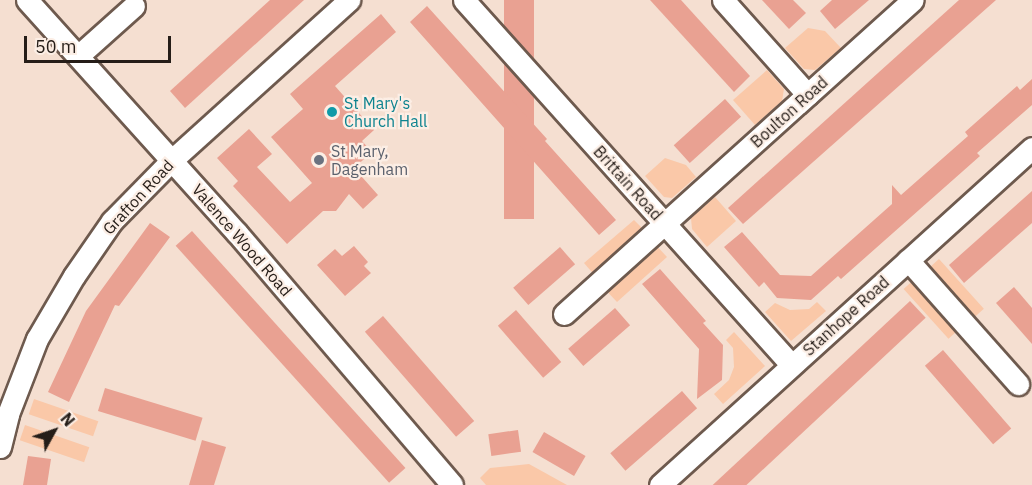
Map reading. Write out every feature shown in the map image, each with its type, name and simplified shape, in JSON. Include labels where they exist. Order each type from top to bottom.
[{"type":"street","name":"Valence Wood Road","points":[[27,0],[172,160],[452,485]]},
{"type":"street","name":"Grafton Road","points":[[0,447],[8,414],[38,339],[74,276],[112,221],[172,160],[350,0]]},
{"type":"street","name":"Brittain Road","points":[[464,0],[791,366]]},
{"type":"street","points":[[723,0],[808,95]]},
{"type":"street","name":"Boulton Road","points":[[564,314],[913,0]]},
{"type":"street","points":[[78,56],[134,6]]},
{"type":"street","name":"Stanhope Road","points":[[660,485],[1032,148]]},
{"type":"street","points":[[908,260],[1018,384]]},
{"type":"shaded area","points":[[808,28],[825,31],[841,48],[815,70],[804,69],[785,48]]},
{"type":"shaded area","points":[[767,70],[784,89],[782,101],[755,125],[733,100]]},
{"type":"shaded area","points":[[665,158],[686,165],[696,177],[672,198],[664,197],[645,176]]},
{"type":"shaded area","points":[[715,197],[736,221],[707,247],[692,229],[691,218]]},
{"type":"shaded area","points":[[634,220],[643,229],[641,240],[597,278],[584,263]]},
{"type":"shaded area","points":[[655,244],[667,257],[617,302],[602,286]]},
{"type":"shaded area","points":[[939,259],[984,309],[970,321],[926,271]]},
{"type":"shaded area","points":[[917,277],[962,327],[948,339],[904,289]]},
{"type":"shaded area","points":[[817,302],[826,311],[791,341],[765,312],[775,303],[790,310],[809,309]]},
{"type":"shaded area","points":[[734,332],[765,366],[723,404],[714,394],[729,380],[734,367],[733,348],[726,340]]},
{"type":"shaded area","points":[[34,399],[98,421],[93,436],[29,414]]},
{"type":"shaded area","points":[[25,425],[89,447],[84,462],[20,440]]},
{"type":"shaded area","points":[[529,464],[567,485],[486,485],[480,478],[490,468]]},
{"type":"building","points":[[270,0],[304,0],[185,108],[170,91]]},
{"type":"building","points":[[504,0],[534,0],[534,219],[504,219]]},
{"type":"building","points":[[650,0],[681,0],[750,76],[734,92]]},
{"type":"building","points":[[762,0],[793,0],[806,13],[789,29]]},
{"type":"building","points":[[832,0],[869,0],[835,29],[820,11]]},
{"type":"building","points":[[959,0],[996,0],[743,224],[728,208]]},
{"type":"building","points":[[427,6],[547,139],[545,141],[616,220],[599,235],[410,22]]},
{"type":"building","points":[[381,14],[396,32],[335,86],[374,130],[362,141],[372,152],[354,168],[378,195],[363,209],[349,194],[336,211],[323,211],[287,244],[233,186],[238,181],[217,158],[249,129],[272,154],[257,167],[290,202],[312,183],[271,137],[303,109],[290,94]]},
{"type":"building","points":[[1032,79],[1032,105],[977,153],[980,156],[841,279],[838,276],[811,300],[777,298],[764,282],[759,287],[724,247],[742,232],[780,275],[811,276],[892,204],[892,185],[901,195],[968,136],[965,132],[1017,86],[1020,90]]},
{"type":"building","points":[[725,99],[741,117],[690,163],[674,145]]},
{"type":"building","points":[[1032,191],[1032,223],[964,283],[949,265]]},
{"type":"building","points":[[150,223],[170,237],[119,306],[115,305],[69,402],[48,392],[86,311]]},
{"type":"building","points":[[192,231],[405,468],[389,483],[176,246]]},
{"type":"building","points":[[354,246],[368,262],[364,266],[371,273],[345,296],[317,265],[335,249],[342,256]]},
{"type":"building","points":[[560,247],[575,264],[528,305],[513,288]]},
{"type":"building","points":[[660,269],[706,321],[703,323],[723,345],[722,380],[697,399],[699,349],[642,284]]},
{"type":"building","points":[[1014,287],[1032,308],[1032,344],[996,303]]},
{"type":"building","points":[[910,301],[926,318],[746,485],[713,485]]},
{"type":"building","points":[[615,308],[630,325],[583,366],[568,349]]},
{"type":"building","points":[[516,310],[561,362],[543,378],[498,326]]},
{"type":"building","points":[[383,316],[474,421],[456,437],[365,332]]},
{"type":"building","points":[[943,350],[1011,428],[993,444],[925,366]]},
{"type":"building","points":[[105,388],[203,418],[196,441],[98,411]]},
{"type":"building","points":[[682,391],[697,408],[625,471],[610,453]]},
{"type":"building","points":[[518,430],[521,452],[491,456],[488,434]]},
{"type":"building","points":[[544,432],[586,456],[574,476],[532,452]]},
{"type":"building","points":[[202,440],[226,447],[214,485],[189,485]]},
{"type":"building","points":[[28,456],[51,459],[47,485],[23,485]]},
{"type":"place","name":"St Mary's Church Hall","points":[[332,112]]},
{"type":"place","name":"St Mary, Dagenham","points":[[319,160]]}]
